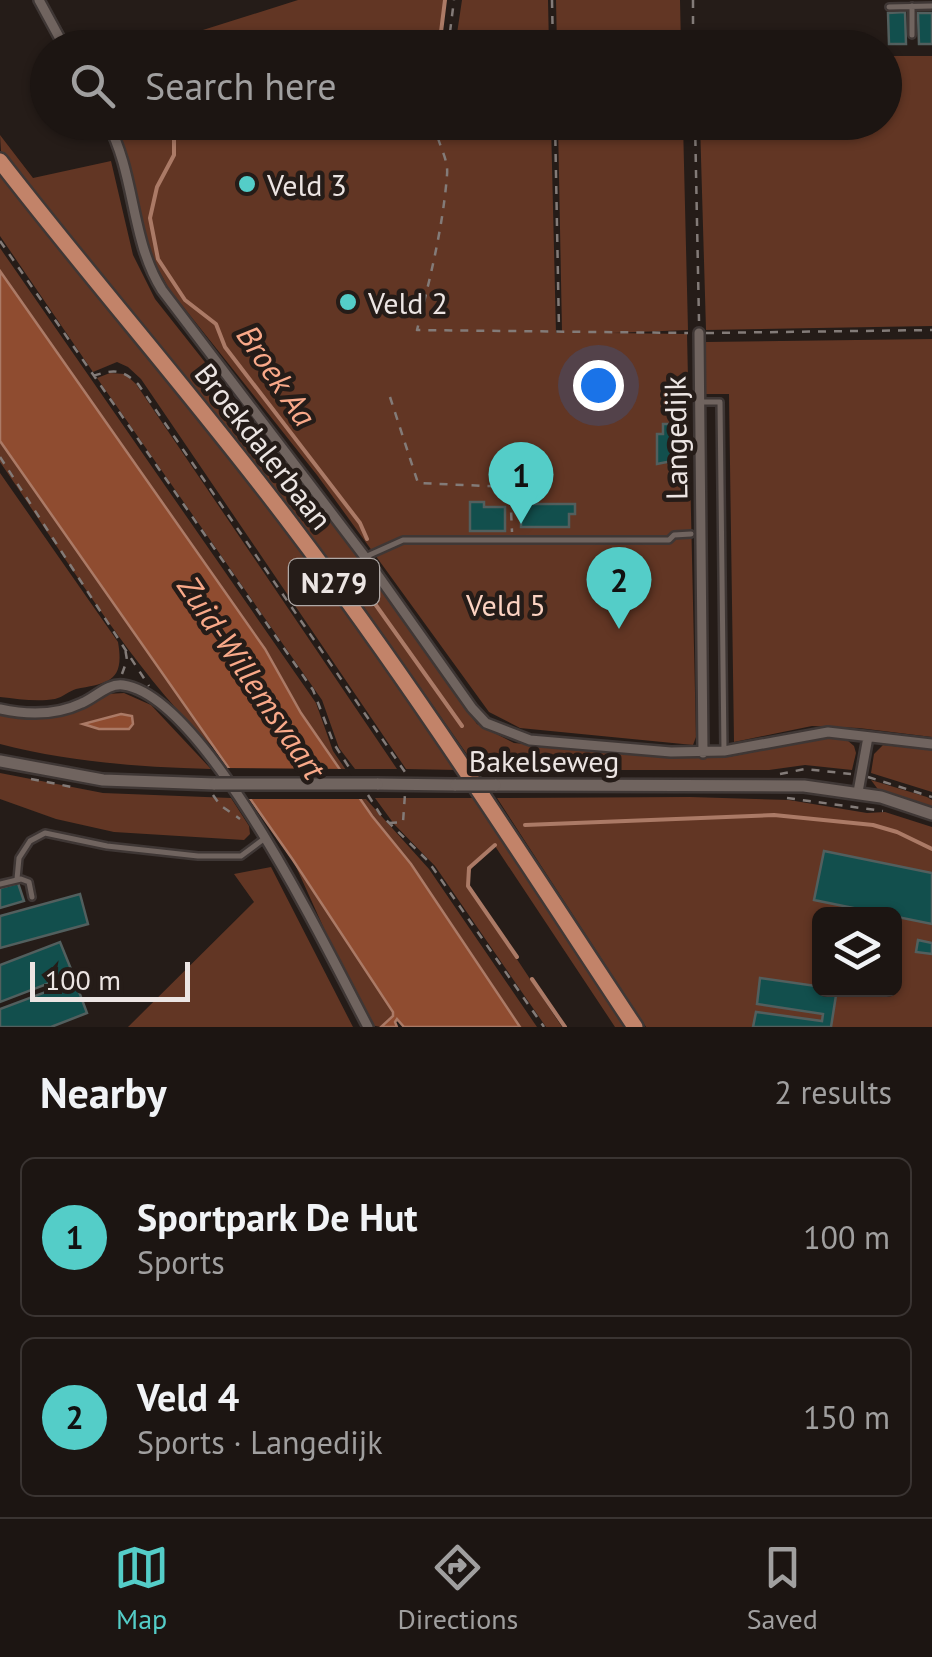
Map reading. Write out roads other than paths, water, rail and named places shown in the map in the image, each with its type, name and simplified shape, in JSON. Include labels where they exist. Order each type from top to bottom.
[{"type":"main road","name":"Broekdalerbaan","points":[[0,161],[161,358],[344,596],[465,769],[635,1027]]},
{"type":"street","points":[[39,0],[55,30]]},
{"type":"street","points":[[115,140],[151,272],[486,722],[530,740],[703,753],[817,732],[932,744]]},
{"type":"street","name":"Langedijk","points":[[699,333],[703,753]]},
{"type":"street","points":[[0,709],[53,712],[81,704],[112,686],[129,687],[156,698],[194,736],[264,835],[368,1027]]},
{"type":"street","points":[[858,792],[868,737]]},
{"type":"street","name":"Bakelseweg","points":[[0,761],[103,780],[214,789],[378,784],[789,785],[858,792],[932,814]]},
{"type":"lane","points":[[912,6],[912,36]]},
{"type":"lane","points":[[890,7],[932,6]]},
{"type":"lane","points":[[700,402],[720,402],[724,750]]},
{"type":"lane","points":[[365,556],[402,540],[669,540],[674,535],[691,534]]},
{"type":"lane","points":[[17,880],[19,858],[30,841],[45,833],[107,846],[198,856],[241,856],[264,835]]},
{"type":"lane","points":[[0,884],[29,882],[32,897]]},
{"type":"water","name":"Zuid-Willemsvaart","points":[[0,271],[265,649],[301,713],[372,816],[411,864],[520,1027],[404,1027],[397,1019],[397,1027],[381,1027],[393,1012],[293,860],[0,441]]},
{"type":"water","points":[[121,714],[132,716],[129,729],[99,729],[83,724]]},
{"type":"waterway","name":"Broek Aa","points":[[441,30],[445,0]]},
{"type":"waterway","points":[[58,26],[60,30]]},
{"type":"waterway","name":"Broek Aa","points":[[174,140],[174,155],[157,187],[150,218],[158,259],[185,300],[216,324],[225,347],[360,523],[367,539]]},
{"type":"waterway","points":[[358,580],[462,726]]},
{"type":"waterway","points":[[525,825],[774,815],[873,825],[932,849]]},
{"type":"waterway","points":[[495,845],[469,868],[468,886],[517,957]]},
{"type":"waterway","points":[[532,979],[565,1027]]},
{"type":"place","name":"Veld 3","points":[[247,184]]},
{"type":"place","name":"Veld 2","points":[[348,302]]},
{"type":"place","name":"Sportpark De Hut","points":[[521,524]]},
{"type":"place","name":"Veld 4","points":[[619,629]]},
{"type":"park label","name":"Veld 5","points":[[506,604]]}]
